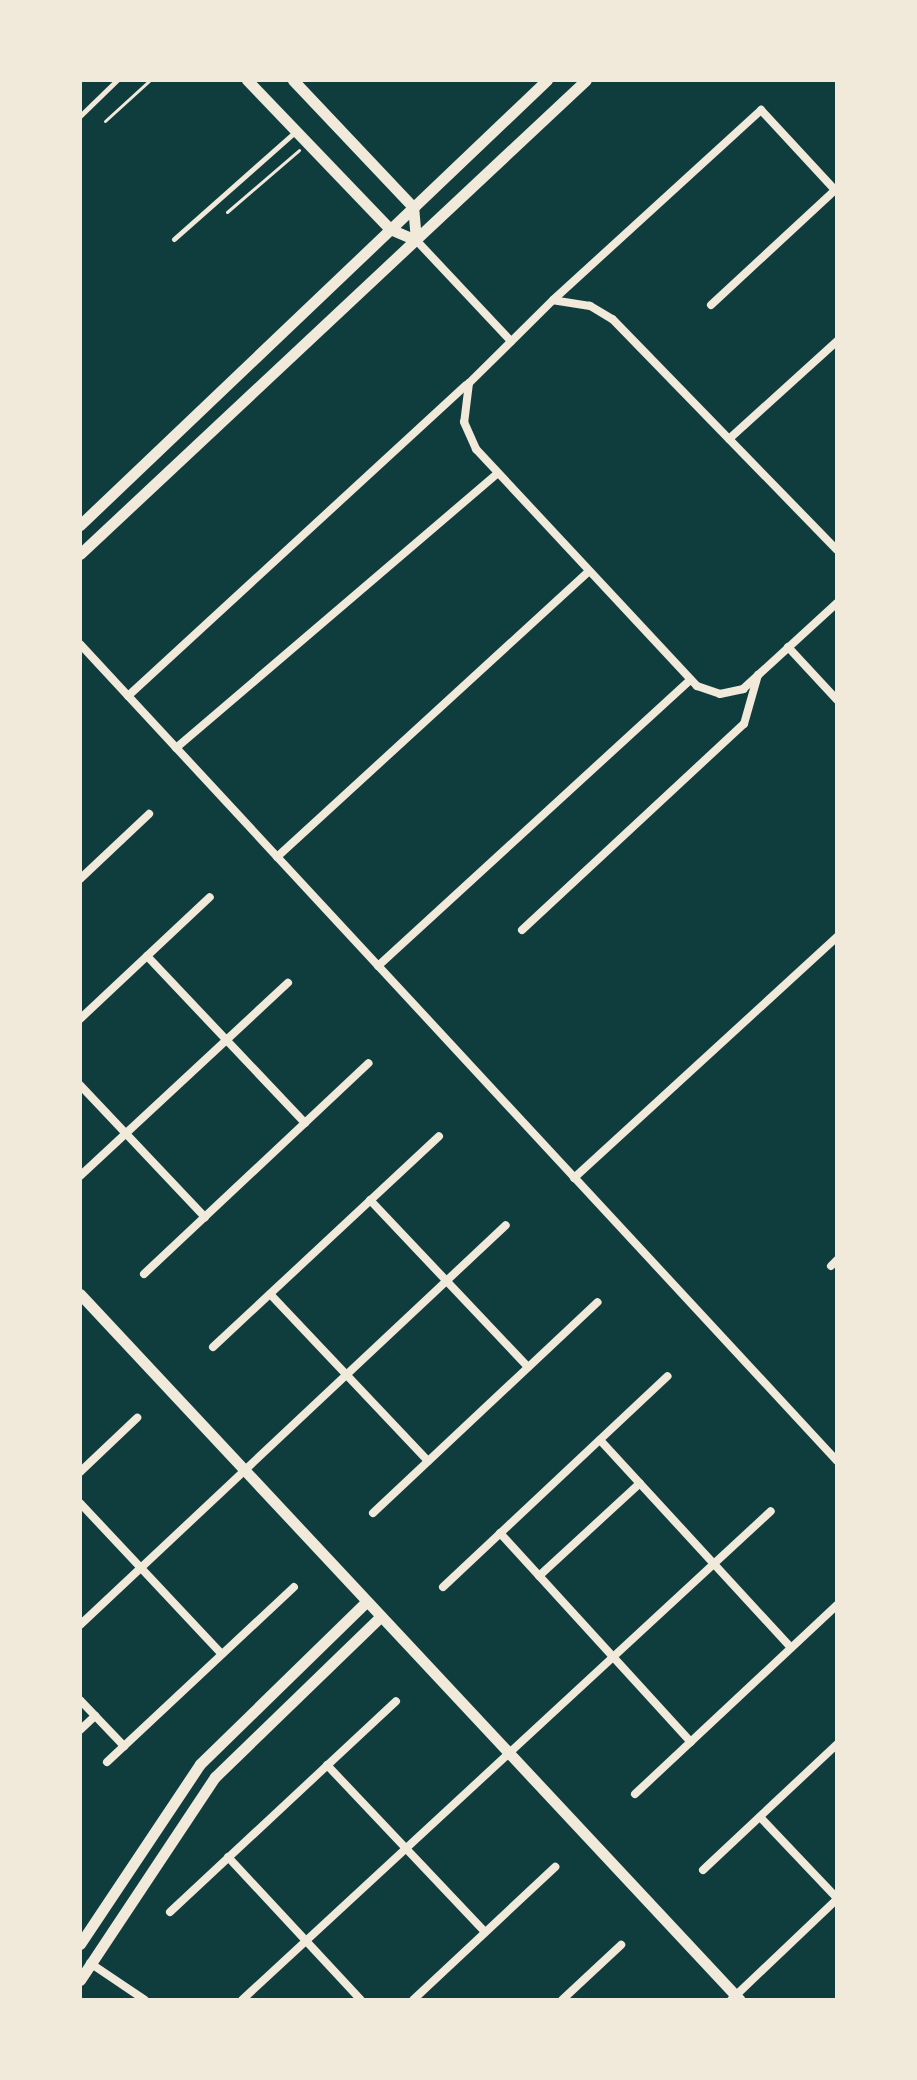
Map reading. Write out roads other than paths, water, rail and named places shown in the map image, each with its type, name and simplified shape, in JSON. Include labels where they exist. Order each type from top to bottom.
[{"type":"street","points":[[247,80],[390,229],[416,240],[511,341]]},
{"type":"street","points":[[293,80],[413,207],[416,240]]},
{"type":"street","points":[[80,525],[547,80]]},
{"type":"street","points":[[80,554],[586,80]]},
{"type":"street","points":[[128,696],[761,110],[836,191],[711,305]]},
{"type":"street","points":[[553,300],[590,306],[612,319],[837,550]]},
{"type":"street","points":[[729,439],[837,341]]},
{"type":"street","points":[[469,383],[463,412],[466,432],[498,473],[690,680],[720,694],[743,689],[837,603]]},
{"type":"street","points":[[176,748],[498,473]]},
{"type":"street","points":[[277,857],[589,571]]},
{"type":"street","points":[[80,644],[837,1461]]},
{"type":"street","points":[[788,647],[837,700]]},
{"type":"street","points":[[522,930],[744,724],[759,675]]},
{"type":"street","points":[[378,966],[690,680]]},
{"type":"street","points":[[80,879],[149,814]]},
{"type":"street","points":[[80,1019],[210,897]]},
{"type":"street","points":[[574,1178],[837,937]]},
{"type":"street","points":[[147,956],[305,1123]]},
{"type":"street","points":[[80,1176],[288,983]]},
{"type":"street","points":[[144,1274],[369,1063]]},
{"type":"street","points":[[80,1085],[205,1217]]},
{"type":"street","points":[[213,1347],[439,1136]]},
{"type":"street","points":[[370,1200],[528,1367]]},
{"type":"street","points":[[80,1625],[506,1225]]},
{"type":"street","points":[[80,1294],[736,1998],[837,1899],[760,1817]]},
{"type":"street","points":[[270,1294],[428,1461]]},
{"type":"street","points":[[373,1513],[598,1302]]},
{"type":"street","points":[[443,1587],[668,1376]]},
{"type":"street","points":[[80,1472],[137,1418]]},
{"type":"street","points":[[600,1440],[791,1648]]},
{"type":"street","points":[[539,1576],[640,1483]]},
{"type":"street","points":[[80,1503],[222,1654]]},
{"type":"street","points":[[242,2000],[771,1511]]},
{"type":"street","points":[[500,1533],[691,1742]]},
{"type":"street","points":[[107,1762],[294,1587]]},
{"type":"street","points":[[80,1944],[200,1764],[367,1601]]},
{"type":"street","points":[[635,1794],[837,1605]]},
{"type":"street","points":[[80,1980],[85,1960],[215,1777],[381,1616]]},
{"type":"street","points":[[80,1700],[124,1746]]},
{"type":"street","points":[[170,1912],[396,1701]]},
{"type":"street","points":[[80,1730],[95,1716]]},
{"type":"street","points":[[703,1870],[837,1744]]},
{"type":"street","points":[[327,1765],[485,1932]]},
{"type":"street","points":[[228,1857],[361,2000]]},
{"type":"street","points":[[413,2000],[555,1867]]},
{"type":"street","points":[[562,2000],[621,1945]]},
{"type":"street","points":[[85,1960],[145,2000]]},
{"type":"lane","points":[[80,116],[117,80]]},
{"type":"lane","points":[[174,239],[296,131]]}]
